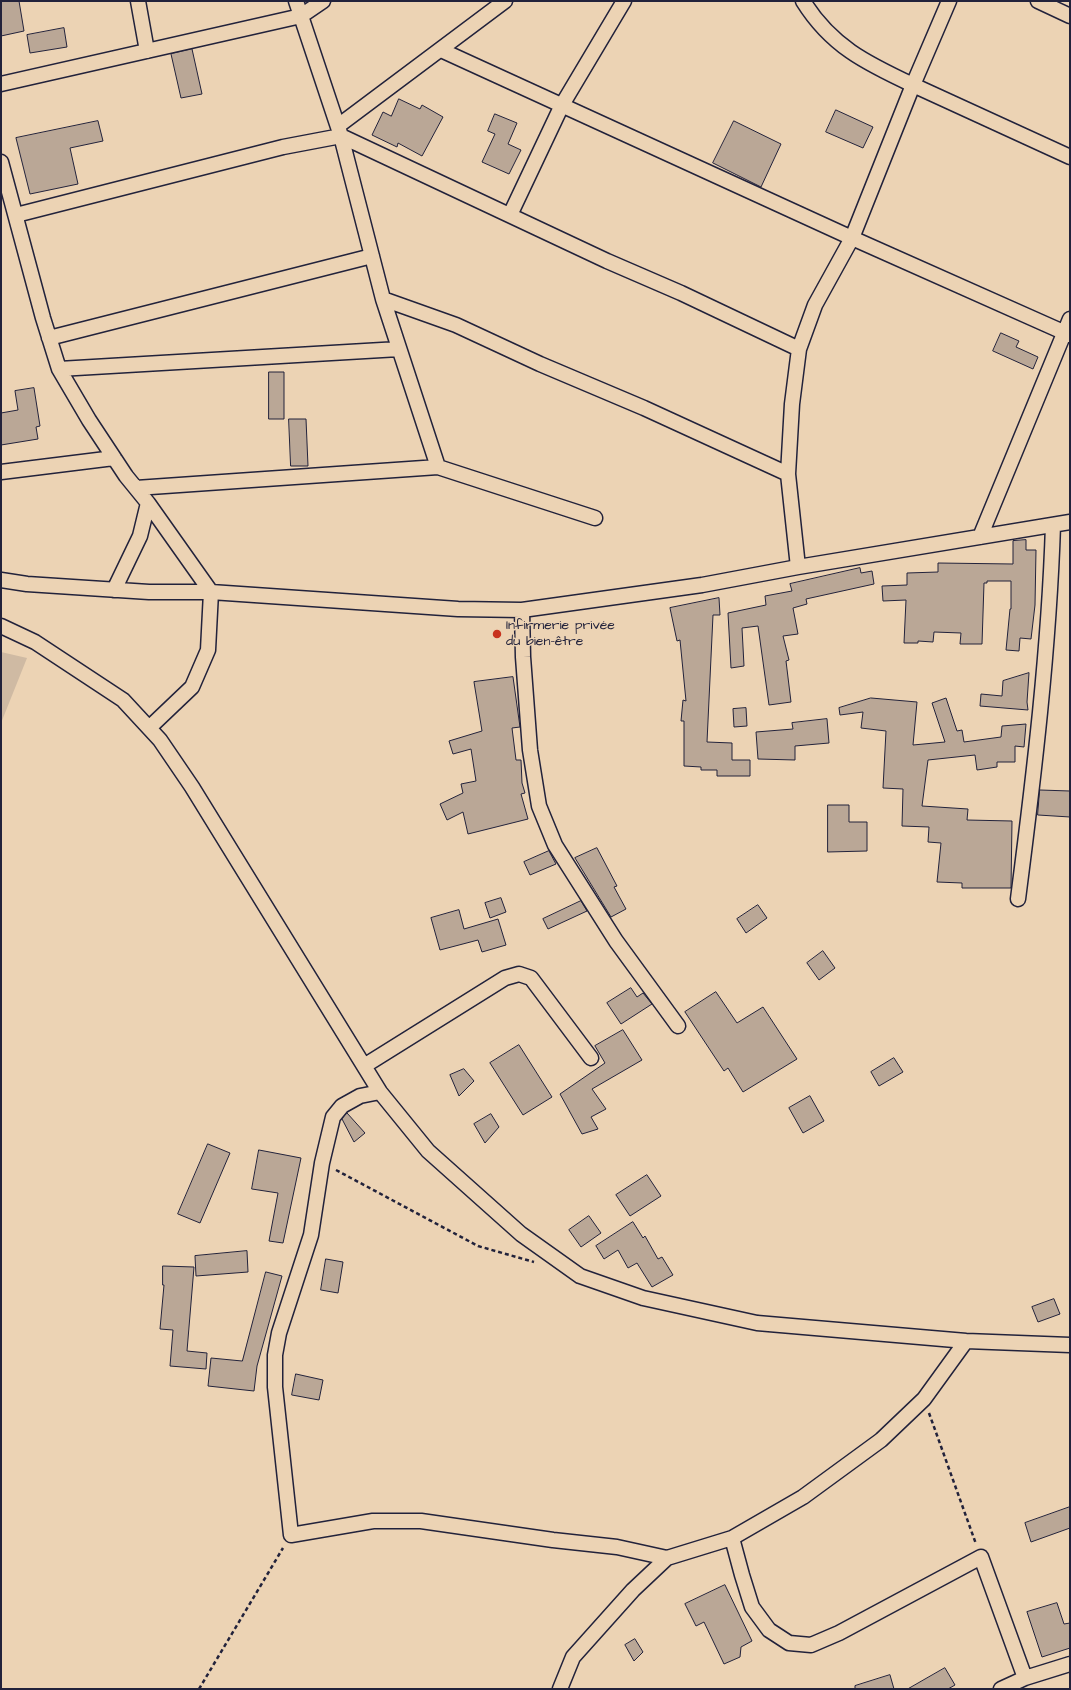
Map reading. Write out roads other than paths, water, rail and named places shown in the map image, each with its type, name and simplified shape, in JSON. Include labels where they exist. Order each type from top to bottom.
[{"type":"street","points":[[138,1],[147,51]]},
{"type":"street","points":[[296,1],[340,131],[383,299],[438,467]]},
{"type":"street","points":[[1,84],[302,16],[323,1]]},
{"type":"street","points":[[16,215],[340,131],[505,1]]},
{"type":"street","points":[[510,215],[562,105],[624,1]]},
{"type":"street","points":[[803,1],[823,29],[837,42],[876,68],[1070,157]]},
{"type":"street","points":[[798,567],[788,474],[792,404],[799,349],[815,305],[852,238],[913,85],[949,1]]},
{"type":"street","points":[[1038,1],[1070,16]]},
{"type":"street","points":[[441,50],[852,238],[1067,334]]},
{"type":"street","points":[[340,131],[510,215],[799,349]]},
{"type":"street","points":[[1,162],[49,338],[59,369],[89,420],[114,458],[211,592],[208,650],[195,681],[192,687],[149,728]]},
{"type":"street","points":[[49,338],[372,256]]},
{"type":"street","points":[[383,299],[456,326],[540,364],[644,408],[788,474]]},
{"type":"street","points":[[980,537],[1067,334],[1070,319]]},
{"type":"street","points":[[59,369],[399,349]]},
{"type":"street","points":[[1,472],[114,458]]},
{"type":"street","points":[[136,488],[438,467],[595,518]]},
{"type":"street","points":[[114,590],[140,536],[148,503]]},
{"type":"street","points":[[1,580],[27,584],[114,590],[149,592],[211,592],[458,609],[522,610],[702,585],[798,567],[1070,522]]},
{"type":"street","points":[[1018,899],[1042,695],[1051,590],[1053,525]]},
{"type":"street","points":[[522,610],[523,657],[530,750],[539,806],[555,845],[616,941],[678,1026]]},
{"type":"street","points":[[1,626],[35,642],[123,700],[160,740],[192,787],[380,1092],[428,1151],[521,1234],[580,1276],[643,1298],[757,1323],[966,1342],[1070,1345]]},
{"type":"street","points":[[364,1066],[505,978],[519,974],[531,978],[591,1058]]},
{"type":"street","points":[[380,1092],[360,1096],[342,1106],[333,1117],[322,1162],[311,1235],[279,1333],[275,1355],[278,1421],[291,1535],[373,1521],[421,1521],[553,1540],[617,1547],[667,1558]]},
{"type":"street","points":[[560,1689],[573,1657],[633,1590],[667,1558],[732,1538],[803,1497],[881,1440],[924,1399],[966,1342]]},
{"type":"street","points":[[732,1538],[752,1607],[770,1630],[789,1643],[811,1645],[839,1634],[981,1556],[1025,1678]]},
{"type":"street","points":[[1001,1689],[1025,1678],[1070,1664]]},
{"type":"place","name":"Infirmerie privée du bien-être","points":[[497,634]]}]
